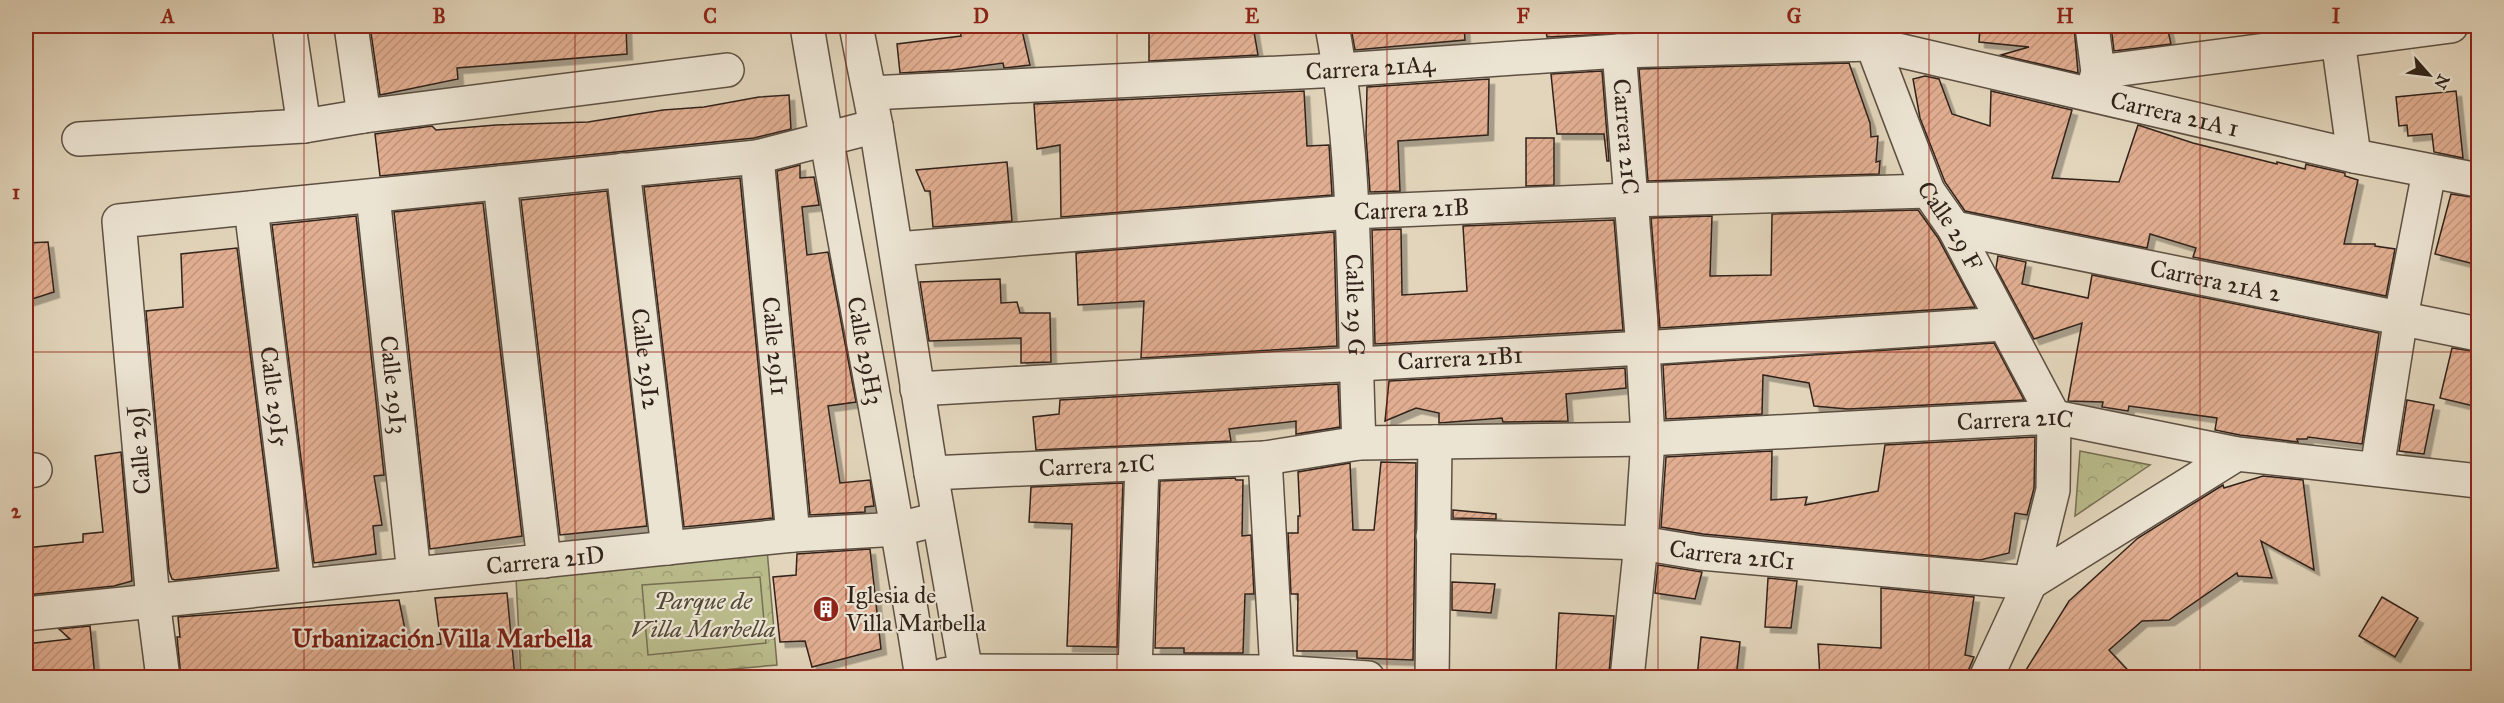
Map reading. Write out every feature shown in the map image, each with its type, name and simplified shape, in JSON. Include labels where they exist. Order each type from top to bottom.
[{"type":"street","points":[[289,26],[304,126]]},
{"type":"street","points":[[351,26],[364,116]]},
{"type":"street","name":"Calle 29H3","points":[[807,26],[826,140],[899,529],[922,678]]},
{"type":"street","name":"Calle 29H3","points":[[856,26],[897,249],[930,473],[966,674]]},
{"type":"street","name":"Calle 29 G","points":[[1332,26],[1340,70],[1351,212],[1359,443]]},
{"type":"street","points":[[2092,26],[2094,84],[2337,33],[2451,26]]},
{"type":"street","points":[[2337,33],[2354,156]]},
{"type":"street","name":"Carrera 21A4","points":[[870,93],[1340,70],[1869,35]]},
{"type":"street","name":"Carrera 21A 1","points":[[1869,35],[2094,84],[2354,156],[2478,180]]},
{"type":"street","name":"Calle 29 F","points":[[1869,35],[1928,191],[1954,228],[2054,417]]},
{"type":"street","name":"Carrera 21C","points":[[1619,51],[1648,439],[1641,543],[1627,678]]},
{"type":"street","points":[[80,139],[304,126],[364,116],[727,70]]},
{"type":"street","points":[[251,208],[757,157],[876,126]]},
{"type":"street","name":"Calle 29I1","points":[[757,157],[793,535]]},
{"type":"street","name":"Calle 29I2","points":[[623,170],[668,548]]},
{"type":"street","points":[[2377,469],[2429,172]]},
{"type":"street","points":[[500,183],[544,561]]},
{"type":"street","name":"Carrera 21B","points":[[897,249],[1351,212],[1631,200],[1928,191]]},
{"type":"street","name":"Calle 29I3","points":[[373,195],[414,574]]},
{"type":"street","name":"Calle 29J","points":[[163,678],[153,600],[119,221],[251,208]]},
{"type":"street","name":"Calle 29I5","points":[[251,208],[298,585]]},
{"type":"street","name":"Carrera 21A 2","points":[[1954,228],[2478,334]]},
{"type":"street","name":"Carrera 21B1","points":[[917,389],[1643,348],[2003,324]]},
{"type":"street","points":[[1986,678],[2030,583],[2053,490],[2054,417]]},
{"type":"street","name":"Carrera 21C","points":[[930,473],[1265,458],[1359,443],[1648,439],[2054,417],[2237,454],[2478,481]]},
{"type":"street","points":[[1432,678],[1435,442]]},
{"type":"street","points":[[2030,583],[2237,454]]},
{"type":"street","points":[[1265,458],[1277,672]]},
{"type":"street","points":[[1136,671],[1142,464]]},
{"type":"street","name":"Carrera 21D","points":[[26,614],[793,535],[899,529],[938,519]]},
{"type":"street","name":"Carrera 21C1","points":[[1434,536],[1641,543],[1701,553],[2030,583]]},
{"type":"street","points":[[931,678],[966,674],[1136,671],[1277,672],[1356,677]]},
{"type":"green space","points":[[2080,451],[2150,465],[2075,516]]},
{"type":"green space","name":"Parque de Villa Marbella","points":[[767,549],[777,665],[644,677],[521,677],[516,578]]},
{"type":"green space","points":[[760,577],[766,643],[648,655],[642,585]]},
{"type":"building","points":[[370,26],[626,26],[627,54],[457,68],[458,79],[380,95]]},
{"type":"building","points":[[960,26],[1021,26],[1030,65],[1004,68],[1003,63],[952,70],[900,73],[897,44],[961,36]]},
{"type":"building","points":[[1149,26],[1253,26],[1258,55],[1149,61]]},
{"type":"building","points":[[1464,26],[1465,40],[1355,50],[1351,28]]},
{"type":"building","points":[[1545,26],[1700,26],[1700,30],[1547,37]]},
{"type":"building","points":[[1980,26],[2074,26],[2078,73],[2001,55],[2029,47],[1979,42]]},
{"type":"building","points":[[2111,26],[2167,26],[2171,44],[2114,51]]},
{"type":"building","points":[[1849,63],[1870,123],[1871,137],[1878,136],[1876,162],[1880,161],[1879,174],[1648,181],[1639,69]]},
{"type":"building","points":[[1602,71],[1609,161],[1607,161],[1604,134],[1557,134],[1551,74]]},
{"type":"building","points":[[1925,76],[1939,79],[1952,114],[1990,126],[1991,91],[2072,110],[2052,178],[2119,182],[2138,125],[2193,143],[2277,164],[2277,162],[2305,169],[2306,164],[2345,173],[2345,176],[2358,180],[2344,244],[2375,244],[2375,246],[2395,249],[2386,296],[2193,257],[2196,248],[2150,234],[2147,248],[1965,211],[1945,182],[1920,118],[1913,79]]},
{"type":"building","points":[[1489,79],[1488,135],[1398,141],[1400,191],[1370,192],[1366,136],[1367,87]]},
{"type":"building","points":[[1304,91],[1307,146],[1329,145],[1332,195],[1061,217],[1060,145],[1037,149],[1034,104]]},
{"type":"building","points":[[2456,91],[2463,158],[2434,152],[2432,134],[2408,136],[2407,125],[2399,126],[2396,97]]},
{"type":"building","points":[[789,95],[791,129],[754,138],[380,176],[375,134],[432,126],[436,130],[496,125],[588,122],[663,110],[704,107],[759,97]]},
{"type":"building","points":[[1526,138],[1554,138],[1554,185],[1526,186]]},
{"type":"building","points":[[1007,162],[1012,221],[933,227],[930,191],[925,191],[916,170]]},
{"type":"building","points":[[800,165],[800,178],[814,177],[819,205],[802,207],[807,255],[828,252],[856,402],[828,406],[840,483],[870,480],[874,506],[865,507],[865,512],[810,515],[777,171]]},
{"type":"building","points":[[740,178],[773,518],[684,527],[644,187]]},
{"type":"building","points":[[607,191],[647,526],[560,535],[521,200]]},
{"type":"building","points":[[2451,194],[2478,198],[2478,265],[2435,254]]},
{"type":"building","points":[[483,203],[522,536],[430,549],[394,212]]},
{"type":"building","points":[[1918,210],[1938,238],[1975,307],[1660,328],[1651,218],[1712,216],[1710,276],[1771,275],[1772,214]]},
{"type":"building","points":[[356,216],[384,475],[374,476],[382,525],[373,526],[376,554],[314,563],[272,225]]},
{"type":"building","points":[[1614,220],[1623,330],[1375,344],[1372,230],[1401,229],[1402,295],[1467,291],[1463,226]]},
{"type":"building","points":[[1334,232],[1337,346],[1141,358],[1144,301],[1078,305],[1076,253]]},
{"type":"building","points":[[48,242],[54,292],[26,301],[26,243]]},
{"type":"building","points":[[237,248],[277,568],[175,580],[172,579],[169,571],[146,311],[183,307],[181,254]]},
{"type":"building","points":[[1998,256],[2026,262],[2022,284],[2088,298],[2092,275],[2379,333],[2362,444],[2308,437],[2297,439],[2298,442],[2240,435],[2215,430],[2217,418],[2129,406],[2128,411],[2102,407],[2103,402],[2068,401],[2082,323],[2034,339],[1996,268]]},
{"type":"building","points":[[1000,279],[1001,303],[1017,302],[1020,313],[1050,313],[1051,362],[1021,363],[1021,338],[929,341],[920,282]]},
{"type":"building","points":[[1994,343],[2024,400],[1848,409],[1814,406],[1809,383],[1763,375],[1762,414],[1666,419],[1663,365]]},
{"type":"building","points":[[2452,348],[2478,352],[2478,407],[2440,398]]},
{"type":"building","points":[[1625,368],[1626,388],[1566,394],[1568,421],[1503,422],[1502,418],[1439,423],[1439,413],[1416,408],[1385,421],[1389,381]]},
{"type":"building","points":[[1338,384],[1340,427],[1296,434],[1296,421],[1229,429],[1231,441],[1036,450],[1033,417],[1059,414],[1060,400]]},
{"type":"building","points":[[2407,400],[2434,405],[2424,454],[2399,451]]},
{"type":"building","points":[[2035,437],[2034,488],[2027,515],[2015,513],[2009,553],[1980,560],[1703,534],[1661,527],[1666,457],[1772,451],[1771,500],[1807,497],[1805,505],[1878,491],[1885,445]]},
{"type":"building","points":[[121,452],[132,581],[114,586],[26,595],[26,548],[83,542],[83,534],[103,532],[95,456]]},
{"type":"building","points":[[1381,462],[1416,463],[1413,660],[1357,658],[1357,651],[1297,651],[1298,594],[1291,594],[1288,533],[1298,533],[1298,516],[1300,516],[1298,472],[1350,463],[1353,530],[1374,530]]},
{"type":"building","points":[[2263,476],[2303,480],[2314,570],[2261,541],[2272,578],[2238,576],[2237,573],[2169,620],[2142,621],[2109,650],[2135,678],[2021,678],[2069,601],[2138,538],[2223,485],[2224,488]]},
{"type":"building","points":[[1235,478],[1243,480],[1242,536],[1251,535],[1254,594],[1245,594],[1243,653],[1184,653],[1184,648],[1155,648],[1160,481]]},
{"type":"building","points":[[1123,483],[1117,647],[1067,646],[1072,524],[1029,522],[1031,487]]},
{"type":"building","points":[[1453,510],[1496,514],[1496,519],[1453,518]]},
{"type":"building","name":"Iglesia de Villa Marbella","points":[[870,549],[881,649],[812,667],[805,641],[780,642],[773,577],[796,575],[797,554]]},
{"type":"building","points":[[1658,565],[1702,572],[1695,599],[1655,593]]},
{"type":"building","points":[[1768,578],[1797,581],[1791,628],[1765,627]]},
{"type":"building","points":[[1452,582],[1495,584],[1491,613],[1452,610]]},
{"type":"building","points":[[1881,588],[1974,597],[1965,655],[1974,657],[1965,678],[1820,678],[1818,644],[1881,648]]},
{"type":"building","points":[[507,593],[515,678],[181,678],[177,637],[180,637],[178,617],[399,600],[409,649],[441,644],[435,598]]},
{"type":"building","points":[[2382,597],[2418,618],[2395,657],[2359,636]]},
{"type":"building","points":[[1559,613],[1614,616],[1609,673],[1556,670]]},
{"type":"building","points":[[90,626],[95,678],[26,678],[26,644],[70,639],[59,629]]},
{"type":"building","points":[[1701,637],[1740,642],[1736,678],[1697,678]]},
{"type":"place","name":"Iglesia de Villa Marbella","points":[[826,609]]},
{"type":"district","name":"Urbanización Villa Marbella","points":[[442,638]]}]
